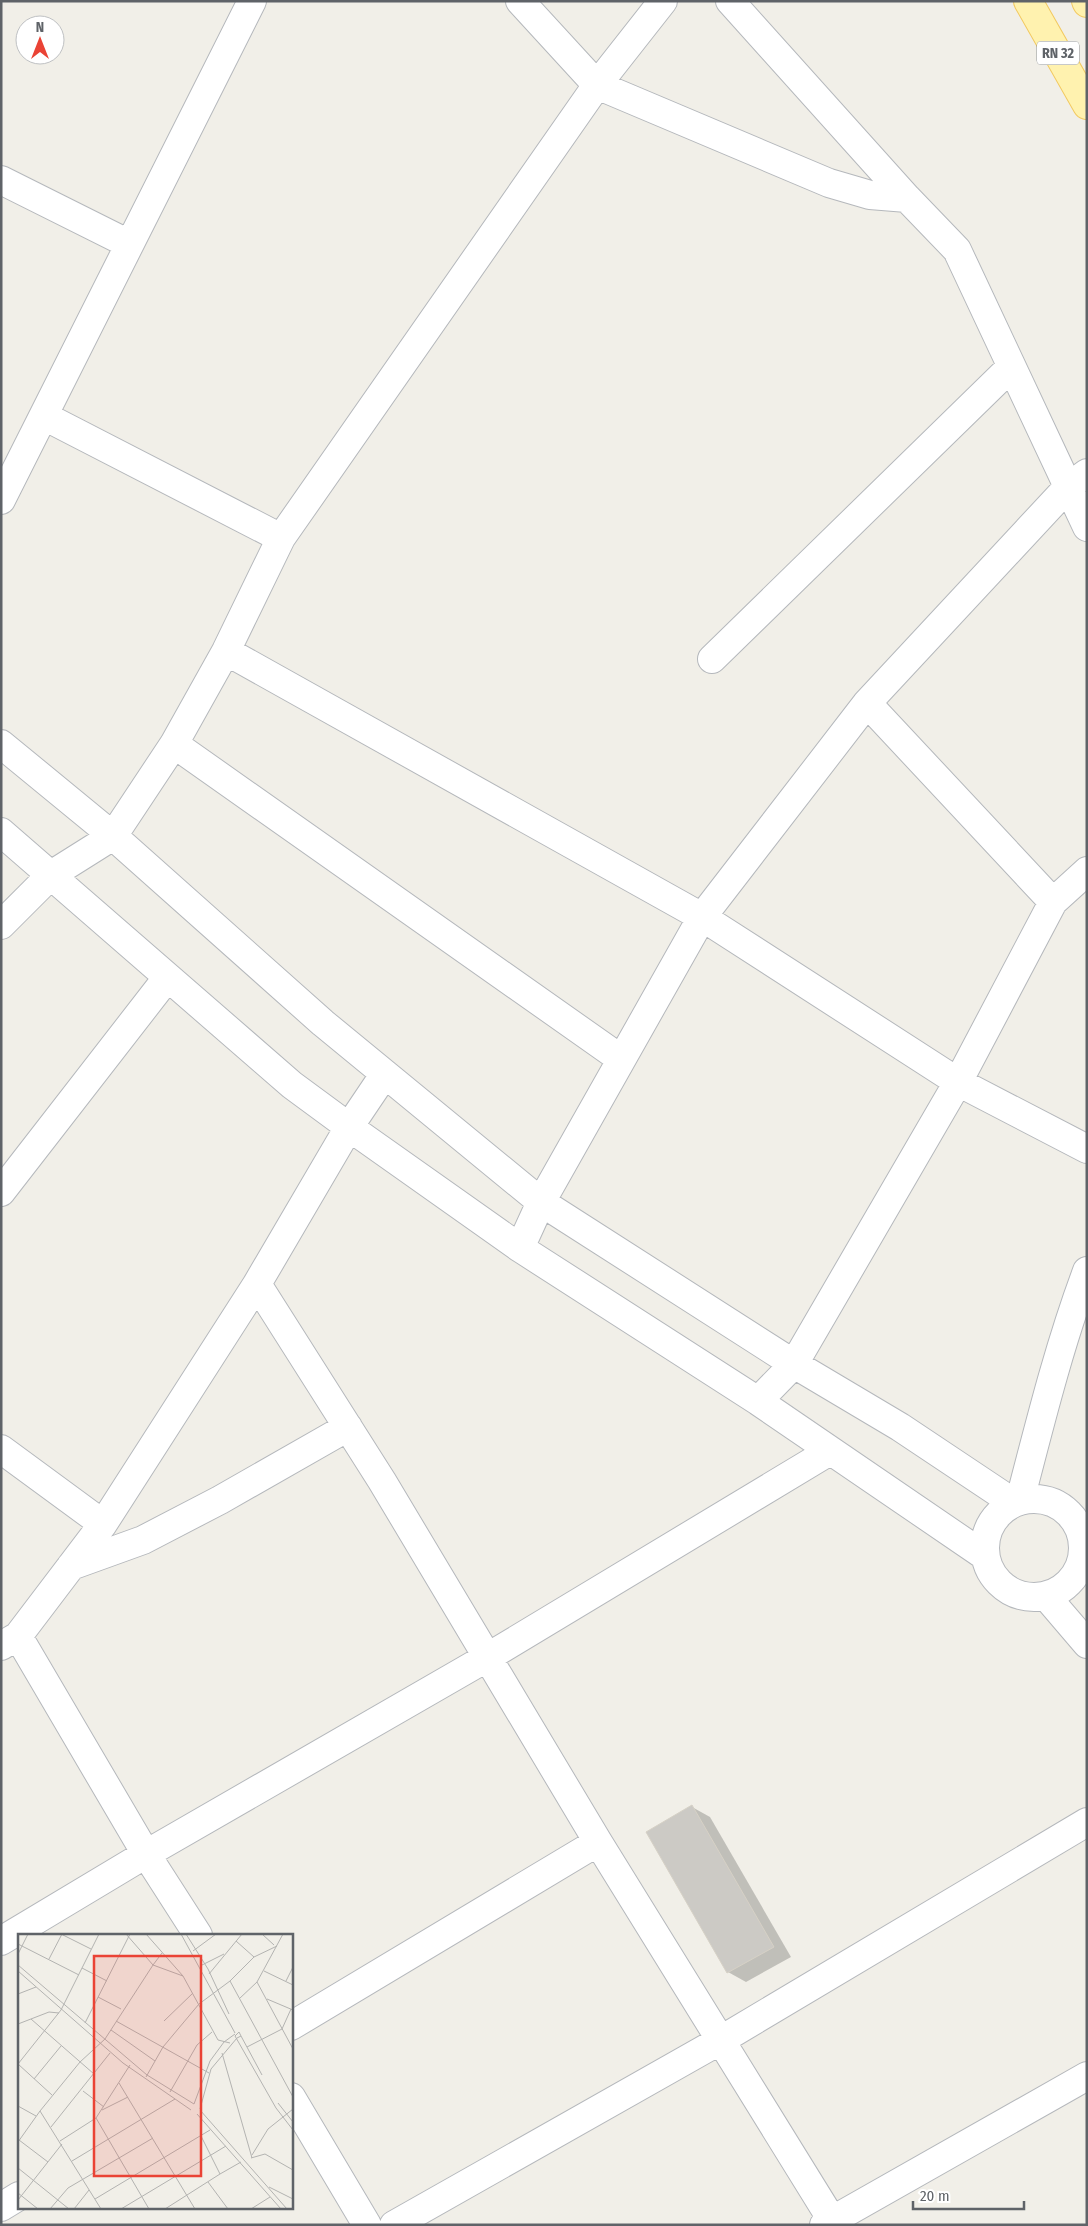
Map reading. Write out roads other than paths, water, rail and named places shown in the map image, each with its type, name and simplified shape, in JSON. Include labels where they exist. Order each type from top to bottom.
[{"type":"main road","name":"RN 32","points":[[1028,1],[1085,98]]},
{"type":"street","points":[[1,500],[252,1]]},
{"type":"street","points":[[520,1],[597,85],[829,183],[870,195],[907,198]]},
{"type":"street","points":[[1,925],[51,875],[113,836],[174,744],[226,651],[281,538],[597,85],[663,1]]},
{"type":"street","points":[[730,1],[907,198],[957,250],[1011,367],[1077,480],[1087,526]]},
{"type":"street","points":[[1,180],[130,244]]},
{"type":"street","points":[[712,659],[1011,367]]},
{"type":"street","points":[[44,416],[281,538]]},
{"type":"street","points":[[520,1248],[541,1202],[702,917],[867,703],[1077,480]]},
{"type":"street","points":[[226,651],[702,917],[958,1082],[1087,1149]]},
{"type":"street","points":[[867,703],[1053,902]]},
{"type":"street","points":[[1,744],[113,836],[384,1075],[541,1202],[794,1364],[1017,1502]]},
{"type":"street","points":[[174,744],[621,1059]]},
{"type":"street","points":[[1,832],[292,1085],[349,1127],[520,1248],[758,1402],[985,1556]]},
{"type":"street","points":[[758,1402],[794,1364],[958,1082],[1053,902],[1087,872]]},
{"type":"street","points":[[1,1192],[167,978]]},
{"type":"street","points":[[197,1934],[10,1641],[103,1524],[257,1284],[349,1127],[384,1075]]},
{"type":"street","points":[[1017,1502],[1074,1307],[1087,1271]]},
{"type":"street","points":[[257,1284],[348,1427],[598,1842],[721,2040],[831,2223],[1087,2076]]},
{"type":"street","points":[[71,1566],[143,1540],[220,1500],[348,1427]]},
{"type":"street","points":[[1,1449],[103,1524]]},
{"type":"street","points":[[1,1941],[146,1854],[488,1657],[830,1451]]},
{"type":"street","points":[[1046,1501],[1061,1507],[1072,1518],[1080,1532],[1084,1553],[1072,1578],[1061,1589],[1046,1596],[1030,1597],[1014,1594],[1000,1585],[991,1572],[985,1556],[985,1540],[990,1525],[1000,1512],[1017,1502],[1046,1501]]},
{"type":"street","points":[[1046,1596],[1087,1644]]},
{"type":"street","points":[[394,2225],[721,2040],[1087,1822]]},
{"type":"street","points":[[292,2025],[598,1842]]},
{"type":"street","points":[[292,2099],[367,2225]]},
{"type":"street","points":[[1,2207],[18,2197]]}]
